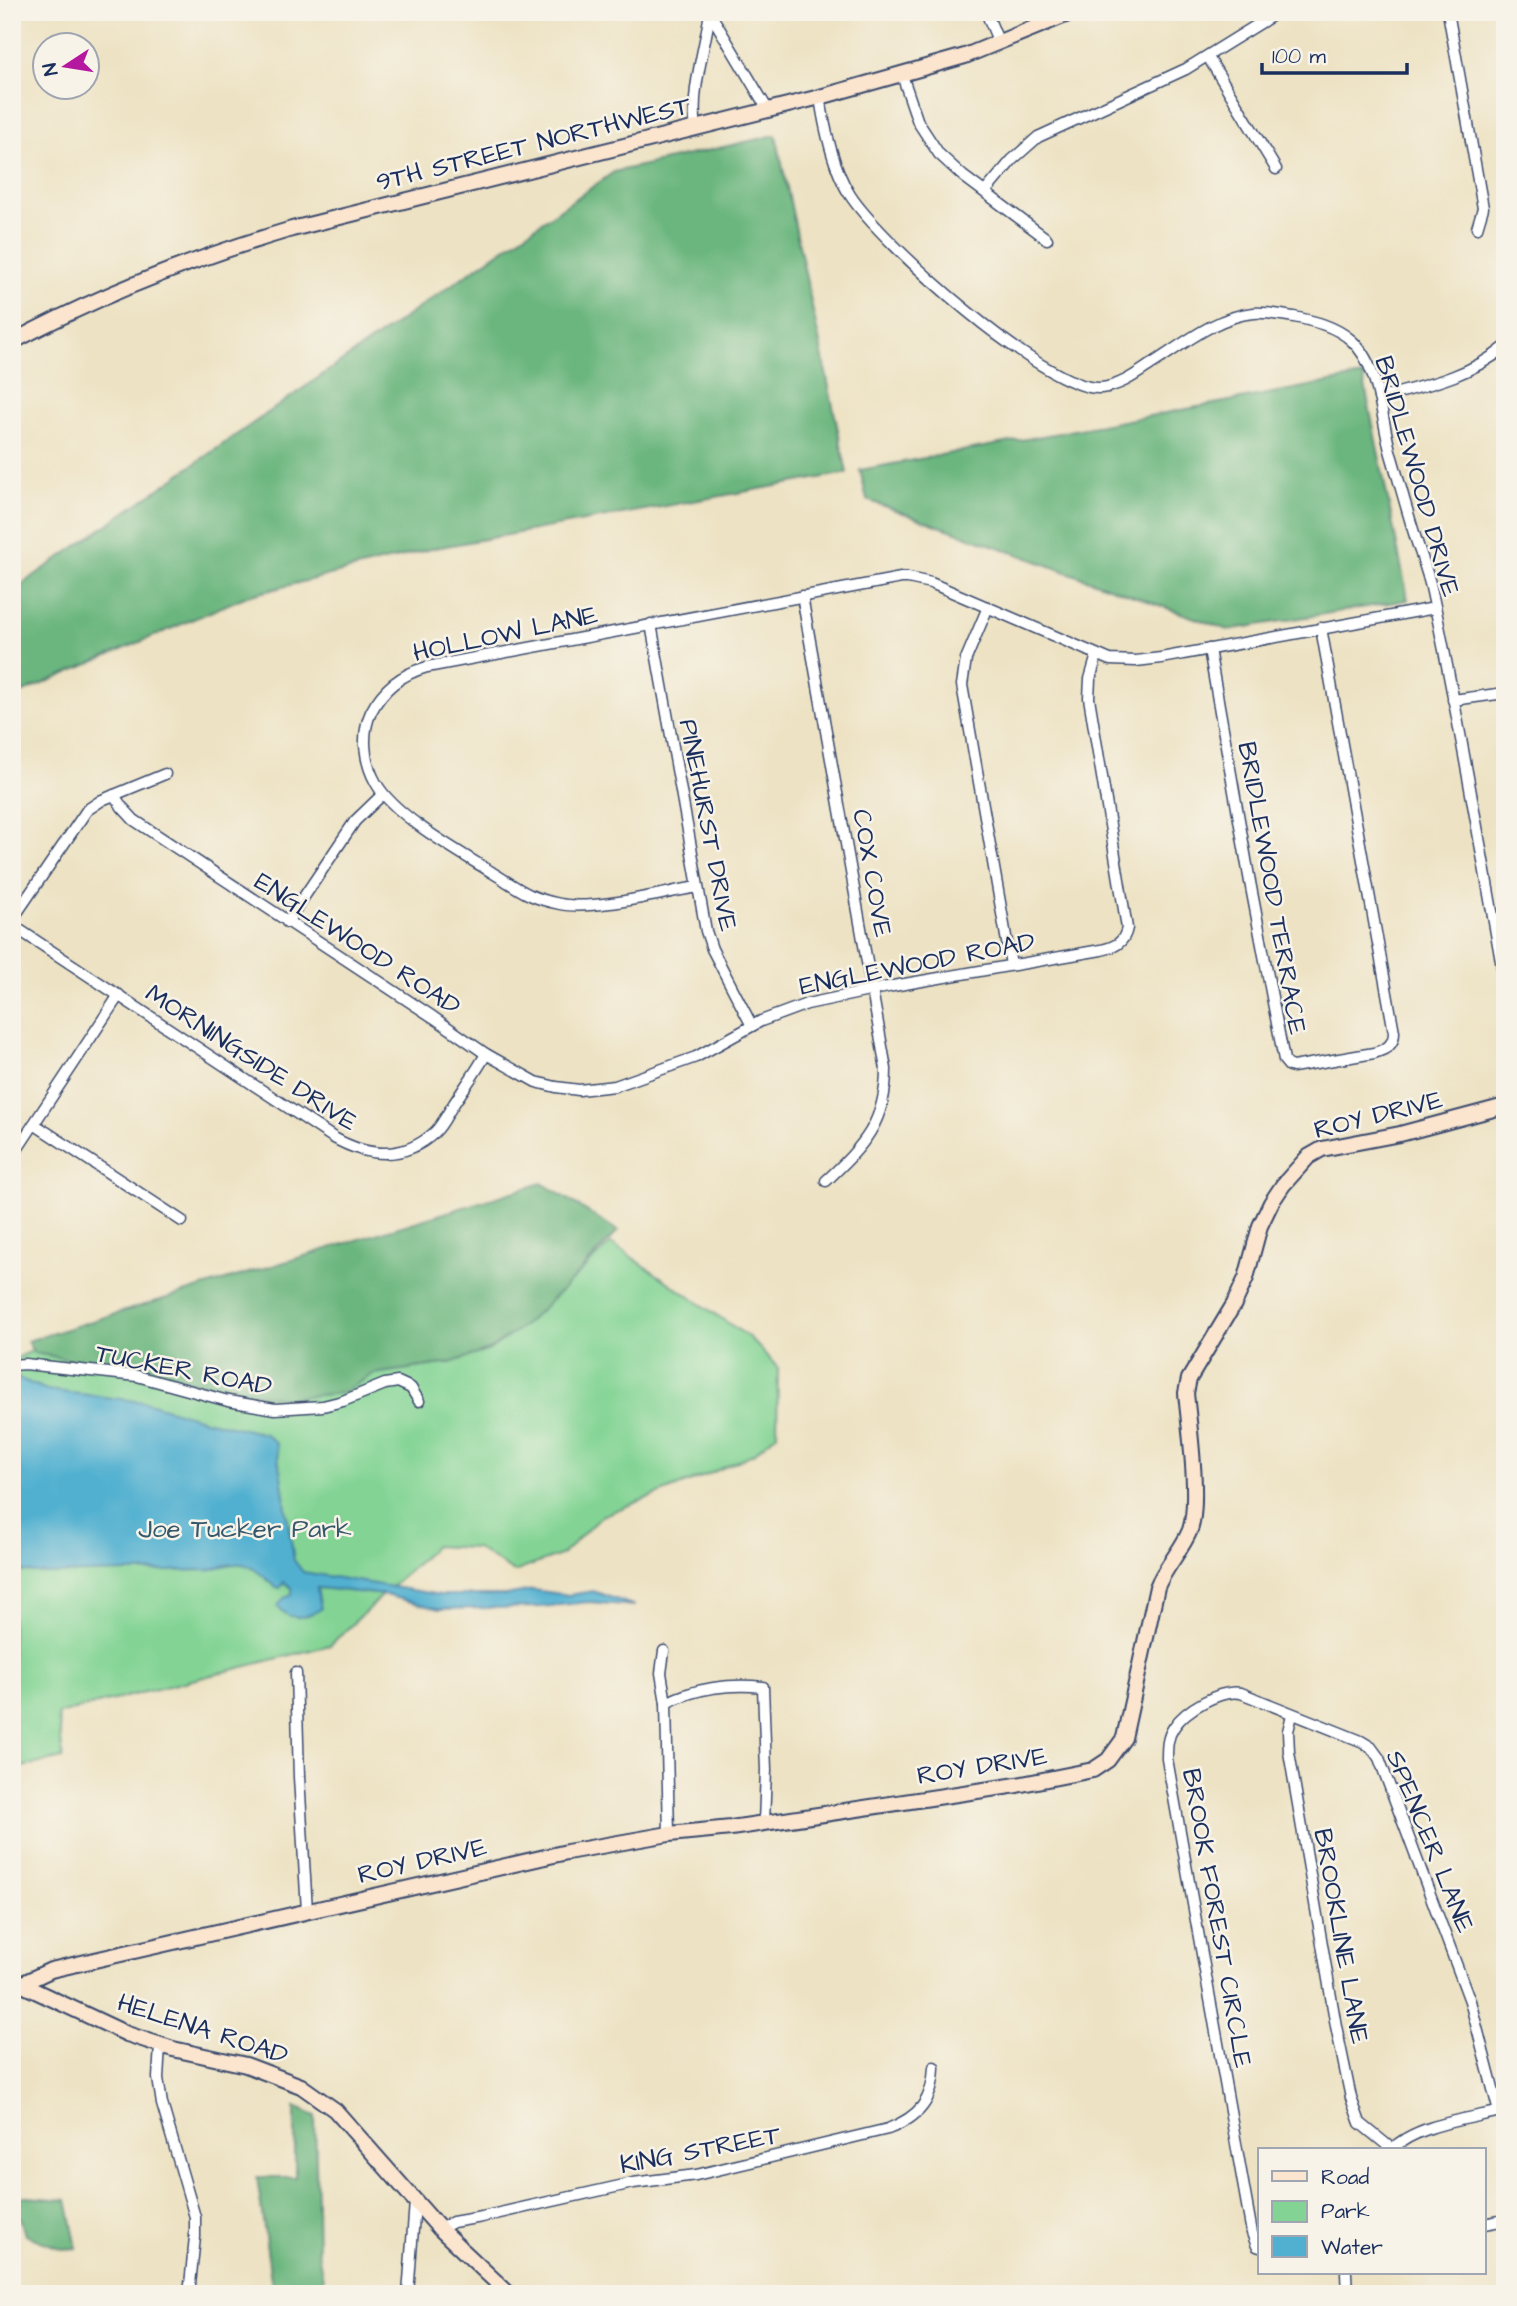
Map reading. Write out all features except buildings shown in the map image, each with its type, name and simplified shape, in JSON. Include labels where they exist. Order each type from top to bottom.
[{"type":"street","points":[[696,128],[695,93],[710,12],[768,110]]},
{"type":"street","points":[[986,12],[999,43]]},
{"type":"street","name":"9TH STREET NORTHWEST","points":[[12,342],[117,290],[227,248],[330,219],[902,75],[999,43],[1073,12]]},
{"type":"street","points":[[985,192],[1012,160],[1038,137],[1164,80],[1208,57],[1278,12]]},
{"type":"street","points":[[1448,12],[1483,208],[1477,228]]},
{"type":"street","points":[[1208,57],[1276,169]]},
{"type":"street","points":[[902,75],[918,122],[947,163],[1047,239]]},
{"type":"street","name":"BRIDLEWOOD DRIVE","points":[[820,97],[834,156],[845,186],[884,236],[945,293],[1035,360],[1068,380],[1088,387],[1111,386],[1133,377],[1187,342],[1242,315],[1269,313],[1311,321],[1333,329],[1359,348],[1373,376],[1390,448],[1435,608],[1505,983]]},
{"type":"street","points":[[1379,398],[1450,379],[1484,363],[1505,347]]},
{"type":"street","name":"HOLLOW LANE","points":[[697,887],[594,904],[562,904],[539,898],[517,887],[409,818],[383,794],[370,770],[365,744],[366,725],[380,697],[401,677],[427,667],[908,578],[930,583],[1119,662],[1209,649],[1435,608]]},
{"type":"street","name":"COX COVE","points":[[802,596],[886,1069],[884,1101],[879,1117],[866,1140],[826,1181]]},
{"type":"street","points":[[988,607],[966,659],[962,685],[1011,965]]},
{"type":"street","name":"PINEHURST DRIVE","points":[[651,624],[706,931],[712,949],[752,1026]]},
{"type":"street","name":"BRIDLEWOOD TERRACE","points":[[1209,649],[1284,1060],[1293,1067],[1374,1053],[1391,1045],[1394,1032],[1321,628]]},
{"type":"street","name":"ENGLEWOOD ROAD","points":[[114,795],[134,820],[486,1054],[536,1082],[579,1090],[597,1089],[615,1086],[696,1057],[752,1026],[807,1004],[1119,944],[1126,935],[1125,915],[1090,709],[1090,678],[1097,655]]},
{"type":"street","points":[[1452,700],[1505,693]]},
{"type":"street","points":[[12,923],[81,817],[93,805],[165,774]]},
{"type":"street","points":[[287,922],[355,821],[383,794]]},
{"type":"street","name":"MORNINGSIDE DRIVE","points":[[12,923],[334,1138],[367,1153],[396,1152],[427,1138],[443,1122],[486,1054]]},
{"type":"street","points":[[12,1157],[119,995]]},
{"type":"street","name":"ROY DRIVE","points":[[17,1982],[51,1970],[567,1852],[1093,1770],[1117,1751],[1128,1727],[1157,1587],[1192,1523],[1194,1500],[1187,1385],[1246,1278],[1260,1226],[1271,1203],[1298,1166],[1322,1149],[1400,1134],[1505,1106]]},
{"type":"street","points":[[34,1124],[182,1221]]},
{"type":"street","name":"TUCKER ROAD","points":[[12,1366],[25,1364],[137,1376],[236,1403],[275,1409],[323,1406],[398,1382],[411,1388],[419,1401]]},
{"type":"street","points":[[664,1651],[662,1673],[666,1703],[669,1834]]},
{"type":"street","points":[[296,1673],[307,1911]]},
{"type":"street","points":[[666,1703],[690,1693],[710,1689],[763,1687],[766,1770],[764,1823]]},
{"type":"street","name":"BROOK FOREST CIRCLE","points":[[1258,2247],[1252,2233],[1167,1749],[1169,1736],[1177,1723],[1207,1701],[1225,1692],[1241,1693],[1292,1715]]},
{"type":"street","name":"SPENCER LANE","points":[[1292,1715],[1361,1741],[1371,1747],[1379,1758],[1470,2001],[1502,2111]]},
{"type":"street","name":"BROOKLINE LANE","points":[[1292,1715],[1289,1752],[1351,2098],[1360,2123],[1390,2148]]},
{"type":"street","name":"HELENA ROAD","points":[[17,1982],[127,2034],[160,2045],[246,2065],[301,2086],[335,2110],[440,2229],[509,2294]]},
{"type":"street","points":[[160,2045],[158,2078],[162,2104],[195,2217],[189,2294]]},
{"type":"street","name":"KING STREET","points":[[440,2229],[453,2222],[633,2183],[696,2175],[888,2129],[910,2119],[921,2109],[932,2088],[934,2067]]},
{"type":"street","points":[[1394,2148],[1402,2140],[1425,2130],[1502,2111]]},
{"type":"street","points":[[408,2294],[415,2202]]},
{"type":"street","points":[[1486,2224],[1505,2220]]},
{"type":"street","points":[[1346,2274],[1347,2294]]},
{"type":"green space","points":[[776,135],[847,473],[435,548],[247,596],[12,697],[12,591],[614,172]]},
{"type":"green space","points":[[1363,376],[1408,600],[1228,630],[867,500],[860,470]]},
{"type":"green space","points":[[542,1183],[618,1231],[527,1323],[489,1350],[450,1363],[373,1374],[342,1393],[283,1398],[34,1353],[27,1341]]},
{"type":"green space","name":"Joe Tucker Park","points":[[611,1243],[750,1338],[778,1368],[777,1434],[753,1454],[601,1516],[563,1554],[514,1572],[476,1548],[435,1546],[330,1645],[58,1714],[63,1758],[12,1769],[12,1360],[32,1351],[342,1393],[373,1374],[450,1363],[527,1323]]},
{"type":"green space","points":[[295,2107],[315,2116],[318,2253],[326,2294],[273,2294],[257,2177],[295,2177]]},
{"type":"green space","points":[[12,2196],[67,2200],[77,2248],[62,2249],[25,2235],[20,2217],[12,2218]]},
{"type":"water","points":[[15,1377],[47,1390],[145,1402],[265,1434],[276,1443],[294,1560],[303,1572],[441,1595],[505,1595],[533,1590],[569,1595],[593,1591],[635,1606],[589,1602],[541,1607],[439,1609],[385,1595],[317,1588],[321,1609],[310,1615],[293,1617],[278,1606],[284,1598],[292,1595],[292,1588],[284,1582],[280,1588],[276,1587],[246,1565],[231,1564],[209,1570],[48,1574],[12,1571],[12,1381]]}]
